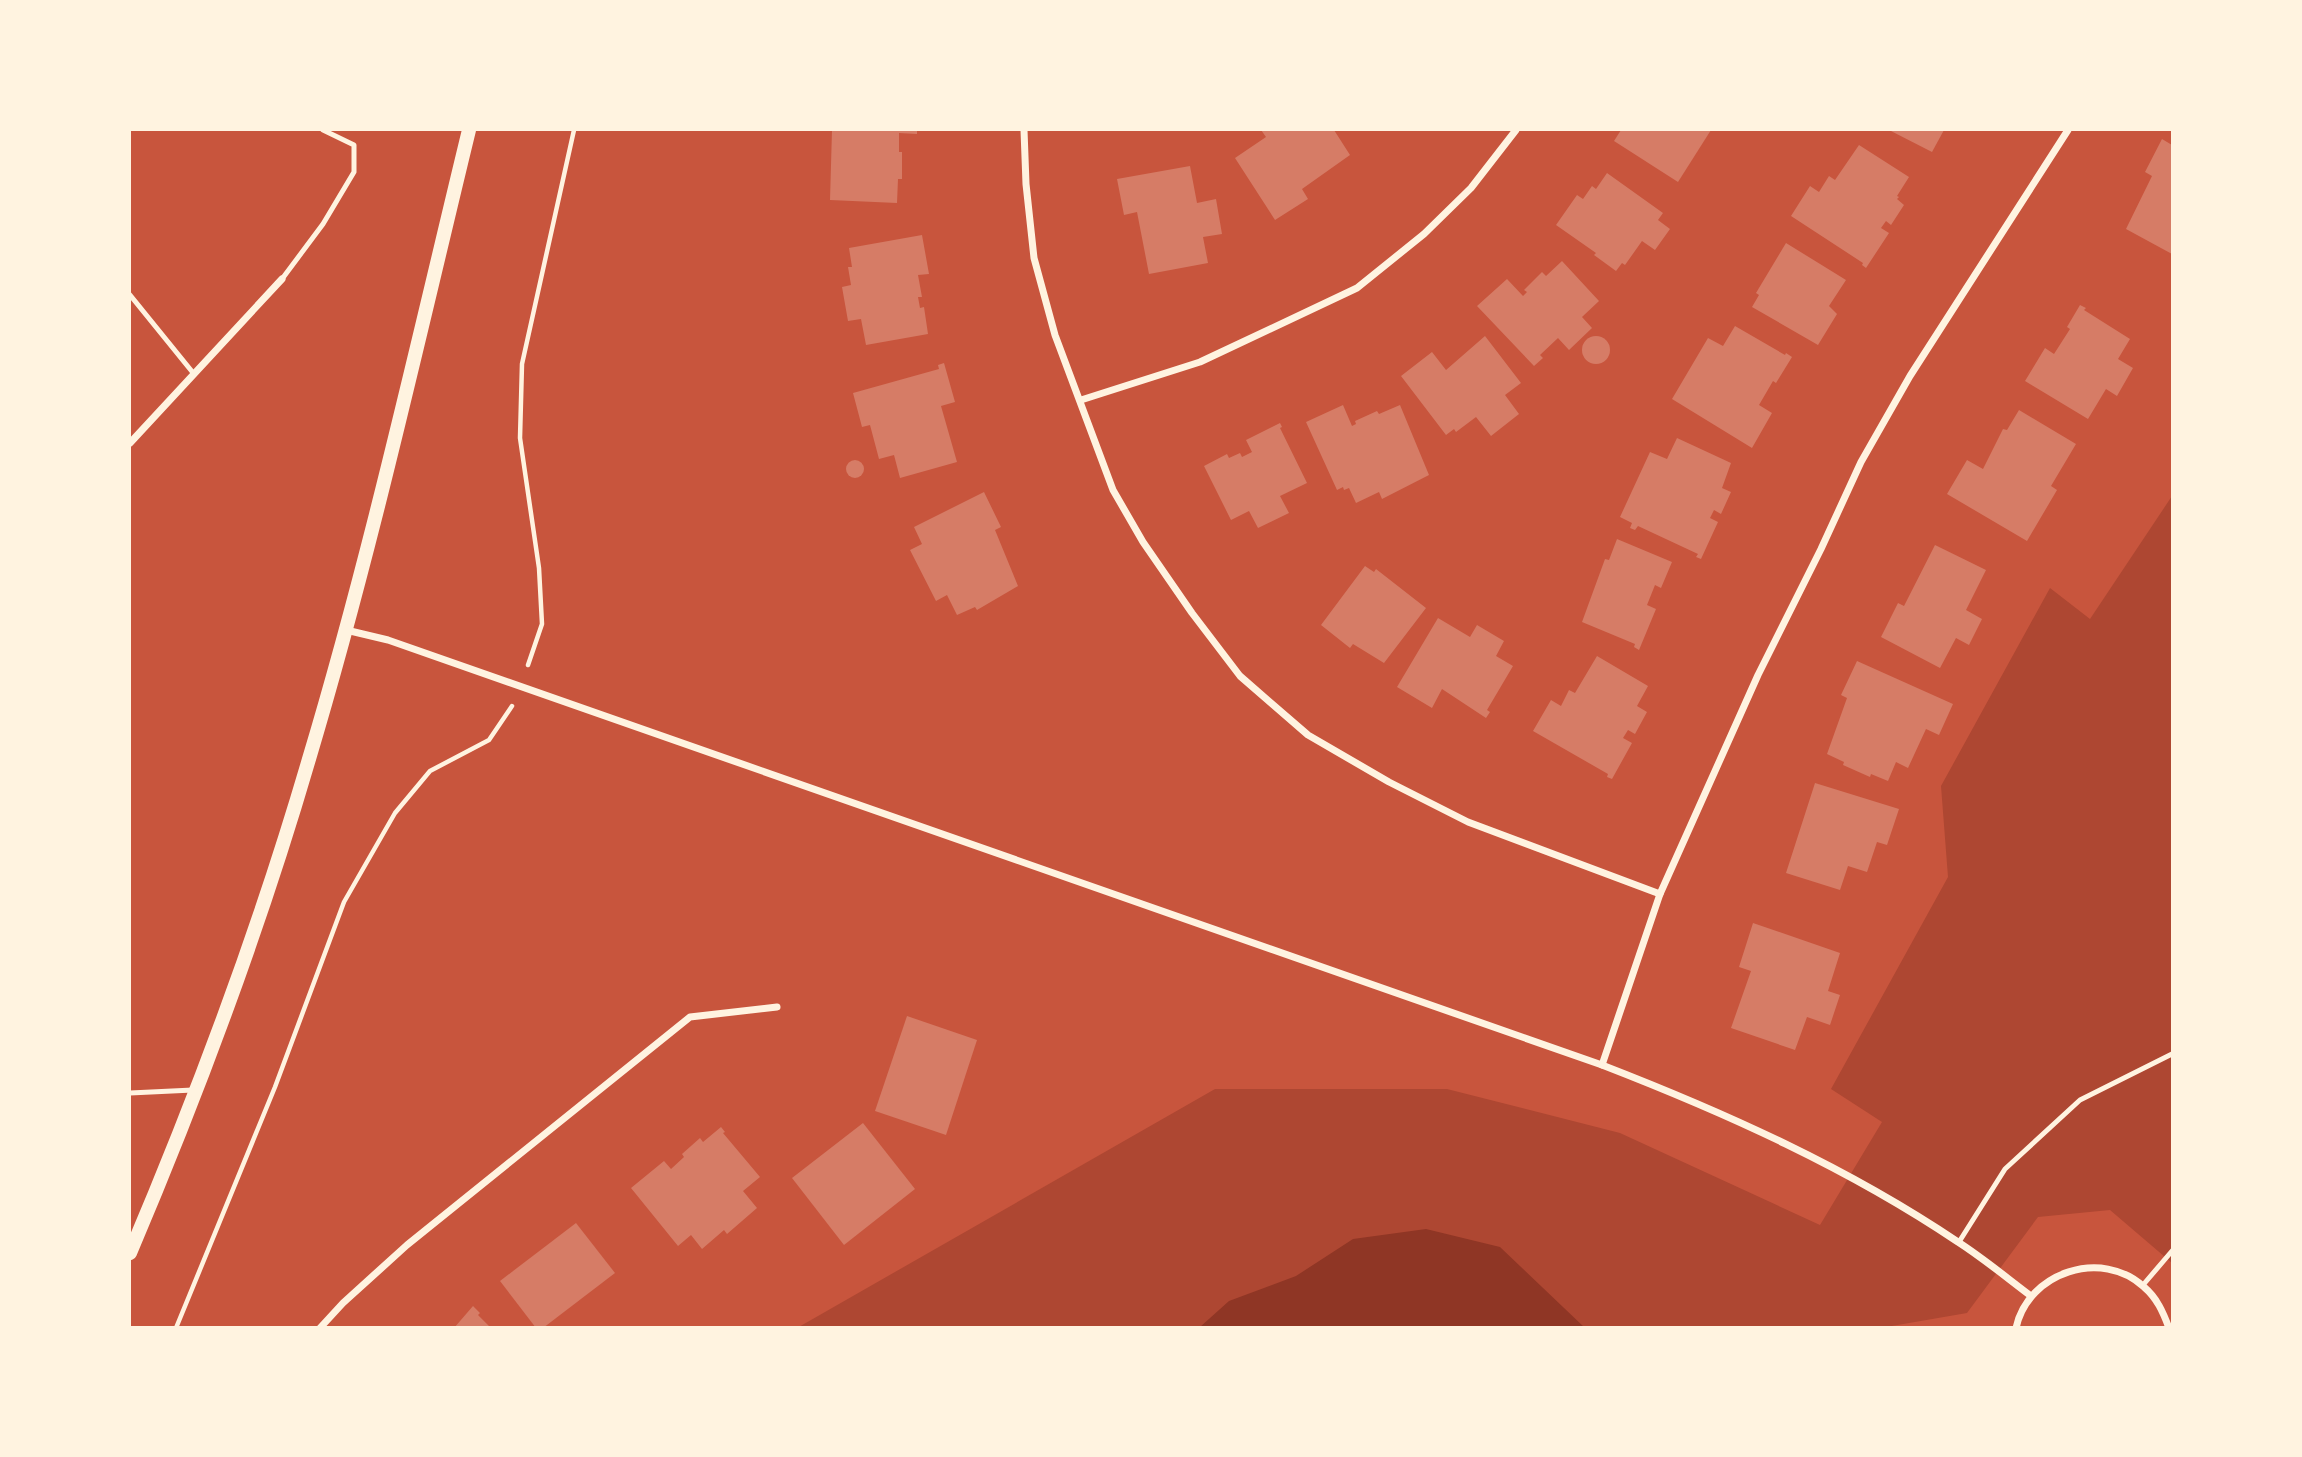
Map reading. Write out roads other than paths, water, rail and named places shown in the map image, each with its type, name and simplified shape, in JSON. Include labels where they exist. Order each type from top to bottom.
[{"type":"main road","points":[[130,1253],[234,988],[309,762],[346,630],[468,130]]},
{"type":"street","points":[[1024,130],[1026,184],[1034,258],[1055,335],[1113,490],[1143,542],[1240,676],[1308,735],[1389,782],[1468,822],[1660,894]]},
{"type":"street","points":[[1080,400],[1200,362],[1357,288],[1424,234],[1471,188],[1516,130]]},
{"type":"street","points":[[1602,1065],[1660,894],[1758,675],[1861,463],[1910,376],[2068,130]]},
{"type":"street","points":[[130,443],[282,279]]},
{"type":"street","points":[[346,630],[388,640],[1602,1065],[1693,1100],[1797,1149],[1881,1194],[1959,1242],[2031,1296]]},
{"type":"street","points":[[320,1328],[343,1303],[407,1245],[690,1017],[777,1007]]},
{"type":"street","points":[[2016,1328],[2018,1317],[2031,1296],[2050,1280],[2073,1270],[2097,1267],[2122,1273],[2143,1285],[2160,1304],[2169,1328]]},
{"type":"lane","points":[[282,279],[323,224],[354,172],[354,145],[323,130]]},
{"type":"lane","points":[[130,295],[194,374]]},
{"type":"lane","points":[[1959,1242],[2006,1169],[2080,1100],[2172,1054]]},
{"type":"lane","points":[[130,1093],[195,1090]]},
{"type":"lane","points":[[2143,1285],[2172,1251]]}]
